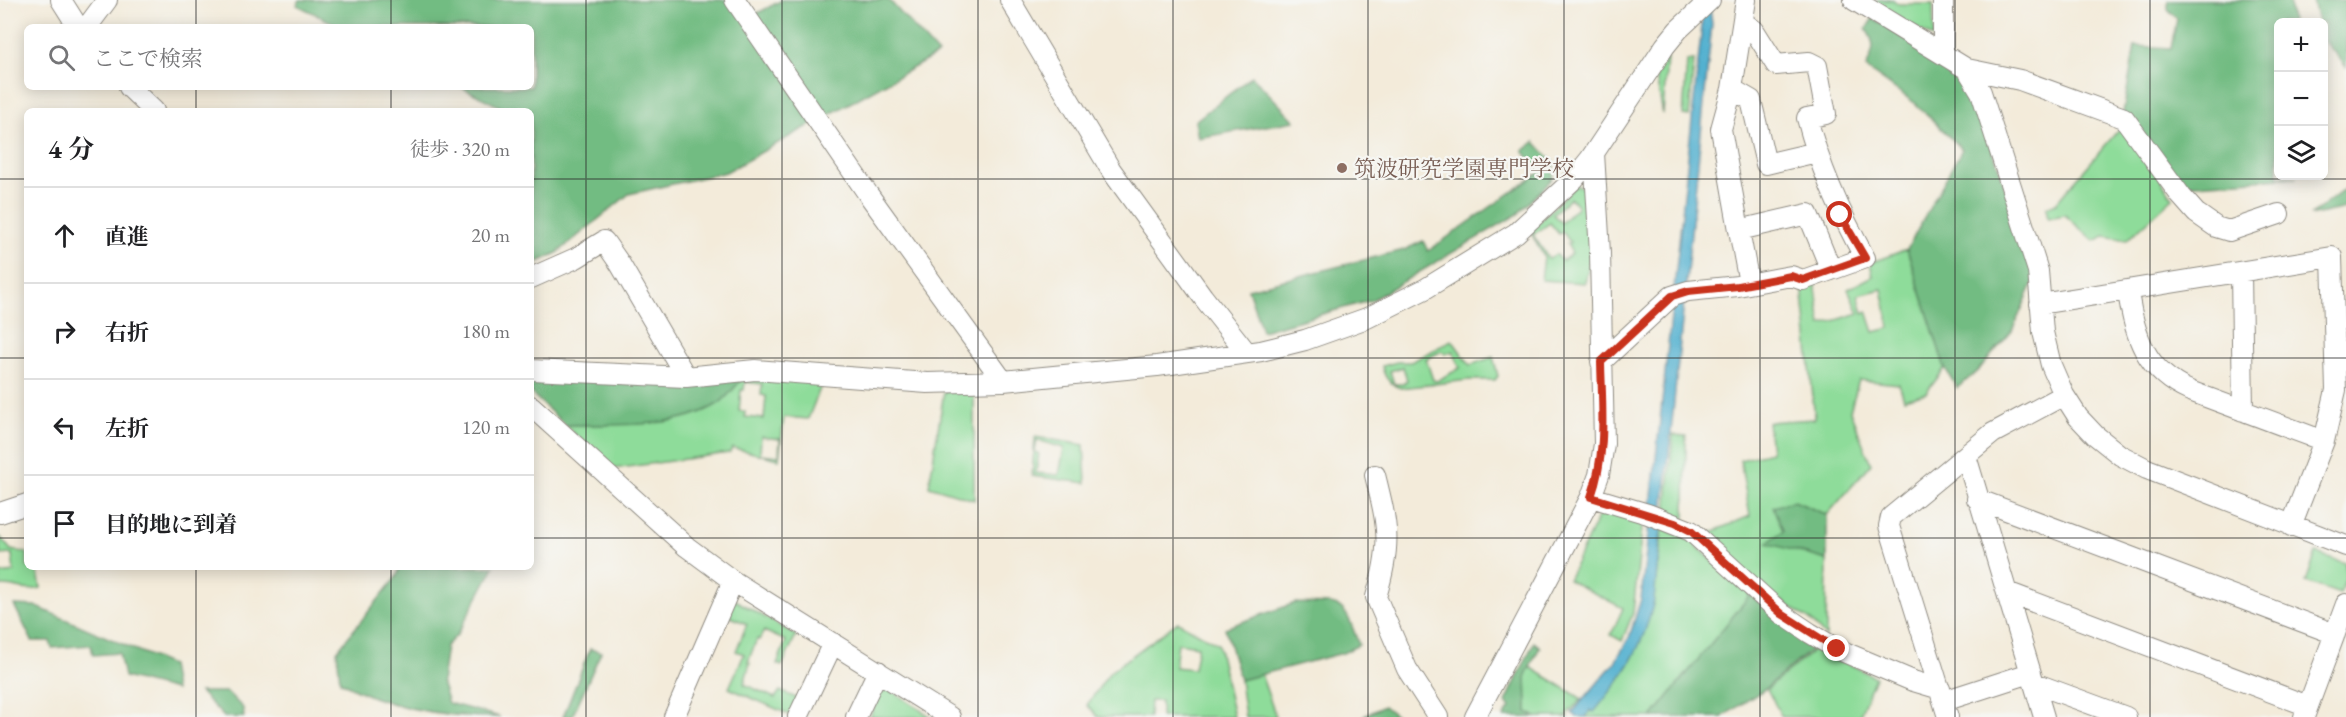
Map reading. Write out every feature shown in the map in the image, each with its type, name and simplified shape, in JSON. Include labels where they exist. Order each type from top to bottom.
[{"type":"street","points":[[61,0],[76,24]]},
{"type":"street","points":[[89,24],[106,0]]},
{"type":"street","points":[[735,0],[868,194],[1003,381]]},
{"type":"street","points":[[1011,0],[1111,170],[1203,297],[1247,353]]},
{"type":"street","points":[[1746,0],[1732,89],[1721,129],[1749,283]]},
{"type":"street","points":[[1854,0],[1943,52],[1967,69],[1981,92],[2038,271],[2046,350],[2064,395],[2078,417],[2095,435],[2120,455],[2166,478],[2346,546]]},
{"type":"street","points":[[1943,0],[1943,52]]},
{"type":"street","points":[[534,370],[687,377],[755,370],[927,383],[1003,381],[1092,374],[1247,353],[1305,340],[1367,318],[1462,268],[1537,215],[1574,179],[1594,153],[1665,46],[1703,6]]},
{"type":"street","points":[[1601,362],[1679,294],[1791,276],[1803,280],[1865,258],[1840,215],[1839,203],[1827,181],[1823,164],[1816,152],[1807,118],[1826,114],[1816,66],[1809,62],[1776,65],[1754,30],[1744,23]]},
{"type":"street","points":[[1967,69],[2020,80],[2124,118],[2181,196],[2196,213],[2216,227],[2229,231],[2279,214]]},
{"type":"street","points":[[1732,89],[1751,100],[1766,164],[1816,152]]},
{"type":"street","points":[[132,90],[151,108]]},
{"type":"street","points":[[1475,717],[1591,497],[1599,475],[1604,444],[1600,253],[1594,153]]},
{"type":"street","points":[[1739,230],[1808,214],[1831,270]]},
{"type":"street","points":[[534,277],[576,258],[604,241],[687,377]]},
{"type":"street","points":[[2040,304],[2332,256],[2336,390],[2324,441],[2291,526]]},
{"type":"street","points":[[2241,272],[2243,411]]},
{"type":"street","points":[[2128,291],[2137,337],[2146,356],[2159,372],[2178,386],[2324,441]]},
{"type":"street","points":[[1944,703],[1889,526],[1891,517],[1993,433],[2064,395]]},
{"type":"street","points":[[534,409],[666,530],[733,581],[950,717]]},
{"type":"street","points":[[1966,456],[1977,499],[2007,592],[2028,680],[2044,717]]},
{"type":"street","points":[[1375,475],[1386,518],[1388,541],[1376,597],[1407,669],[1438,717]]},
{"type":"street","points":[[1591,497],[1691,531],[1782,614],[1837,649],[1913,681],[1944,703]]},
{"type":"street","points":[[1977,499],[2335,634]]},
{"type":"street","points":[[0,513],[24,505]]},
{"type":"street","points":[[674,717],[733,581]]},
{"type":"street","points":[[2007,592],[2306,711],[2346,604]]},
{"type":"street","points":[[798,717],[832,643]]},
{"type":"street","points":[[856,717],[878,671]]},
{"type":"street","points":[[1944,703],[2028,680],[2126,717]]},
{"type":"green space","points":[[300,0],[744,0],[756,14],[782,0],[889,0],[938,54],[726,172],[629,194],[557,253],[534,264],[534,108],[502,108],[467,90],[534,90],[534,24],[335,24],[297,5]]},
{"type":"green space","points":[[1879,0],[1893,0],[1899,4],[1933,4],[1934,38],[1873,4]]},
{"type":"green space","points":[[2168,0],[2289,0],[2291,18],[2274,18],[2274,179],[2181,185],[2123,113],[2135,46],[2171,48],[2177,19],[2168,9]]},
{"type":"green space","points":[[2313,0],[2346,0],[2346,67],[2328,45],[2328,18],[2317,18]]},
{"type":"green space","points":[[1873,18],[1957,72],[1976,98],[2035,279],[2012,331],[1977,372],[1957,388],[1945,368],[1907,249],[1962,149],[1916,104],[1866,68],[1873,44],[1866,29]]},
{"type":"green space","points":[[1667,57],[1663,114],[1656,77]]},
{"type":"green space","points":[[1694,60],[1689,116],[1683,115],[1687,61]]},
{"type":"green space","points":[[1252,76],[1295,121],[1198,138],[1195,121]]},
{"type":"green space","points":[[2121,127],[2173,198],[2127,240],[2105,236],[2094,241],[2065,215],[2047,218],[2047,207],[2056,203]]},
{"type":"green space","points":[[1535,142],[1554,163],[1553,178],[1518,214],[1372,300],[1262,331],[1248,289],[1404,250],[1423,241],[1428,251],[1540,172],[1523,151]]},
{"type":"green space","points":[[1576,185],[1590,190],[1590,259],[1585,283],[1541,280],[1544,257],[1530,231]],"holes":[[[1570,198],[1578,206],[1561,223],[1553,214]],[[1550,223],[1559,234],[1563,232],[1570,242],[1567,244],[1572,253],[1562,261],[1556,254],[1549,259],[1533,235]]]},
{"type":"green space","points":[[2346,188],[2346,208],[2310,216]]},
{"type":"green space","points":[[1907,249],[1945,368],[1926,393],[1904,399],[1899,384],[1859,380],[1850,411],[1871,464],[1827,515],[1794,501],[1783,532],[1768,542],[1827,560],[1826,637],[1810,620],[1758,585],[1702,536],[1750,516],[1740,460],[1771,452],[1768,422],[1815,419],[1802,285],[1815,281],[1821,325],[1859,313],[1848,289],[1873,276],[1870,263]],"holes":[[[1882,289],[1890,328],[1874,332],[1867,311],[1863,313],[1858,295]]]},
{"type":"green space","points":[[1452,340],[1470,365],[1493,357],[1498,376],[1495,380],[1469,380],[1401,388],[1394,385],[1388,380],[1382,366],[1397,362],[1411,362]],"holes":[[[1442,351],[1445,354],[1453,351],[1460,368],[1437,381],[1433,380],[1426,359]],[[1403,367],[1407,380],[1403,384],[1394,384],[1390,371]]]},
{"type":"green space","points":[[534,377],[741,380],[718,404],[683,418],[644,424],[565,425],[534,396]]},
{"type":"green space","points":[[783,377],[823,381],[808,419],[784,417],[779,459],[733,448],[729,453],[613,469],[565,425],[633,424],[682,417],[741,380]],"holes":[[[745,382],[762,384],[761,395],[766,396],[764,419],[745,417],[745,412],[739,411],[741,390],[744,390]],[[761,437],[780,439],[779,456],[760,454]]]},
{"type":"green space","points":[[973,386],[974,500],[929,486],[944,392]]},
{"type":"green space","points":[[1673,435],[1686,436],[1685,518],[1679,520],[1666,515]]},
{"type":"green space","points":[[1035,437],[1084,445],[1086,483],[1032,476]],"holes":[[[1037,440],[1064,448],[1059,475],[1036,473],[1039,453],[1035,452]]]},
{"type":"green space","points":[[1794,501],[1827,515],[1827,560],[1767,543],[1783,531],[1773,507]]},
{"type":"green space","points":[[1601,511],[1643,519],[1633,613],[1622,641],[1611,635],[1623,608],[1568,580]]},
{"type":"green space","points":[[1663,528],[1690,540],[1750,595],[1652,717],[1586,717],[1620,679],[1640,643],[1655,588]]},
{"type":"green space","points":[[0,537],[11,550],[24,552],[24,570],[38,570],[41,588],[30,590],[0,586],[0,574],[14,572],[12,554],[0,555]]},
{"type":"green space","points":[[2316,553],[2345,563],[2346,577],[2340,594],[2306,582]]},
{"type":"green space","points":[[399,570],[492,570],[457,635],[446,646],[441,681],[448,703],[500,717],[417,710],[358,691],[340,681],[337,651],[397,576]]},
{"type":"green space","points":[[1750,595],[1816,646],[1765,689],[1722,717],[1652,717]]},
{"type":"green space","points":[[735,600],[796,635],[782,666],[777,664],[786,641],[764,631],[759,640],[757,639],[748,662],[750,663],[744,684],[775,698],[780,691],[799,699],[790,715],[729,688],[744,654],[736,651],[747,624],[724,614],[730,601]]},
{"type":"green space","points":[[1295,603],[1339,607],[1349,618],[1359,645],[1343,653],[1240,680],[1225,628]]},
{"type":"green space","points":[[14,605],[35,606],[171,665],[175,690],[124,677],[119,653],[93,655],[91,645],[52,648],[50,641],[32,641]]},
{"type":"green space","points":[[1178,622],[1218,644],[1234,717],[1161,717],[1161,701],[1150,701],[1149,717],[1098,717],[1087,705],[1110,672]],"holes":[[[1178,643],[1198,646],[1194,669],[1175,667]]]},
{"type":"green space","points":[[1534,642],[1540,647],[1526,674],[1527,712],[1535,717],[1504,717],[1510,707],[1506,702]]},
{"type":"green space","points":[[1817,648],[1875,677],[1859,717],[1782,717],[1767,689]]},
{"type":"green space","points":[[590,649],[601,652],[572,717],[563,717]]},
{"type":"green space","points":[[1530,667],[1582,699],[1567,714],[1569,717],[1535,717],[1527,712],[1526,674]]},
{"type":"green space","points":[[1261,674],[1276,717],[1245,717],[1240,680]]},
{"type":"green space","points":[[883,685],[931,717],[870,717]]},
{"type":"green space","points":[[200,692],[227,692],[243,708],[244,717],[224,717]]},
{"type":"green space","points":[[1384,706],[1398,717],[1362,717]]},
{"type":"water","points":[[1699,0],[1709,0],[1712,24],[1654,601],[1644,633],[1631,661],[1594,712],[1590,710],[1586,717],[1577,717],[1572,713],[1615,662],[1629,638],[1641,599],[1702,25]]},
{"type":"place","name":"筑波研究学園専門学校","points":[[1342,168]]},
{"type":"route","points":[[1837,649],[1782,614],[1691,531],[1675,523],[1636,510],[1600,502],[1591,497],[1599,475],[1604,444],[1601,362],[1672,296],[1688,291],[1738,286],[1791,276],[1803,280],[1865,258],[1840,215]]}]
